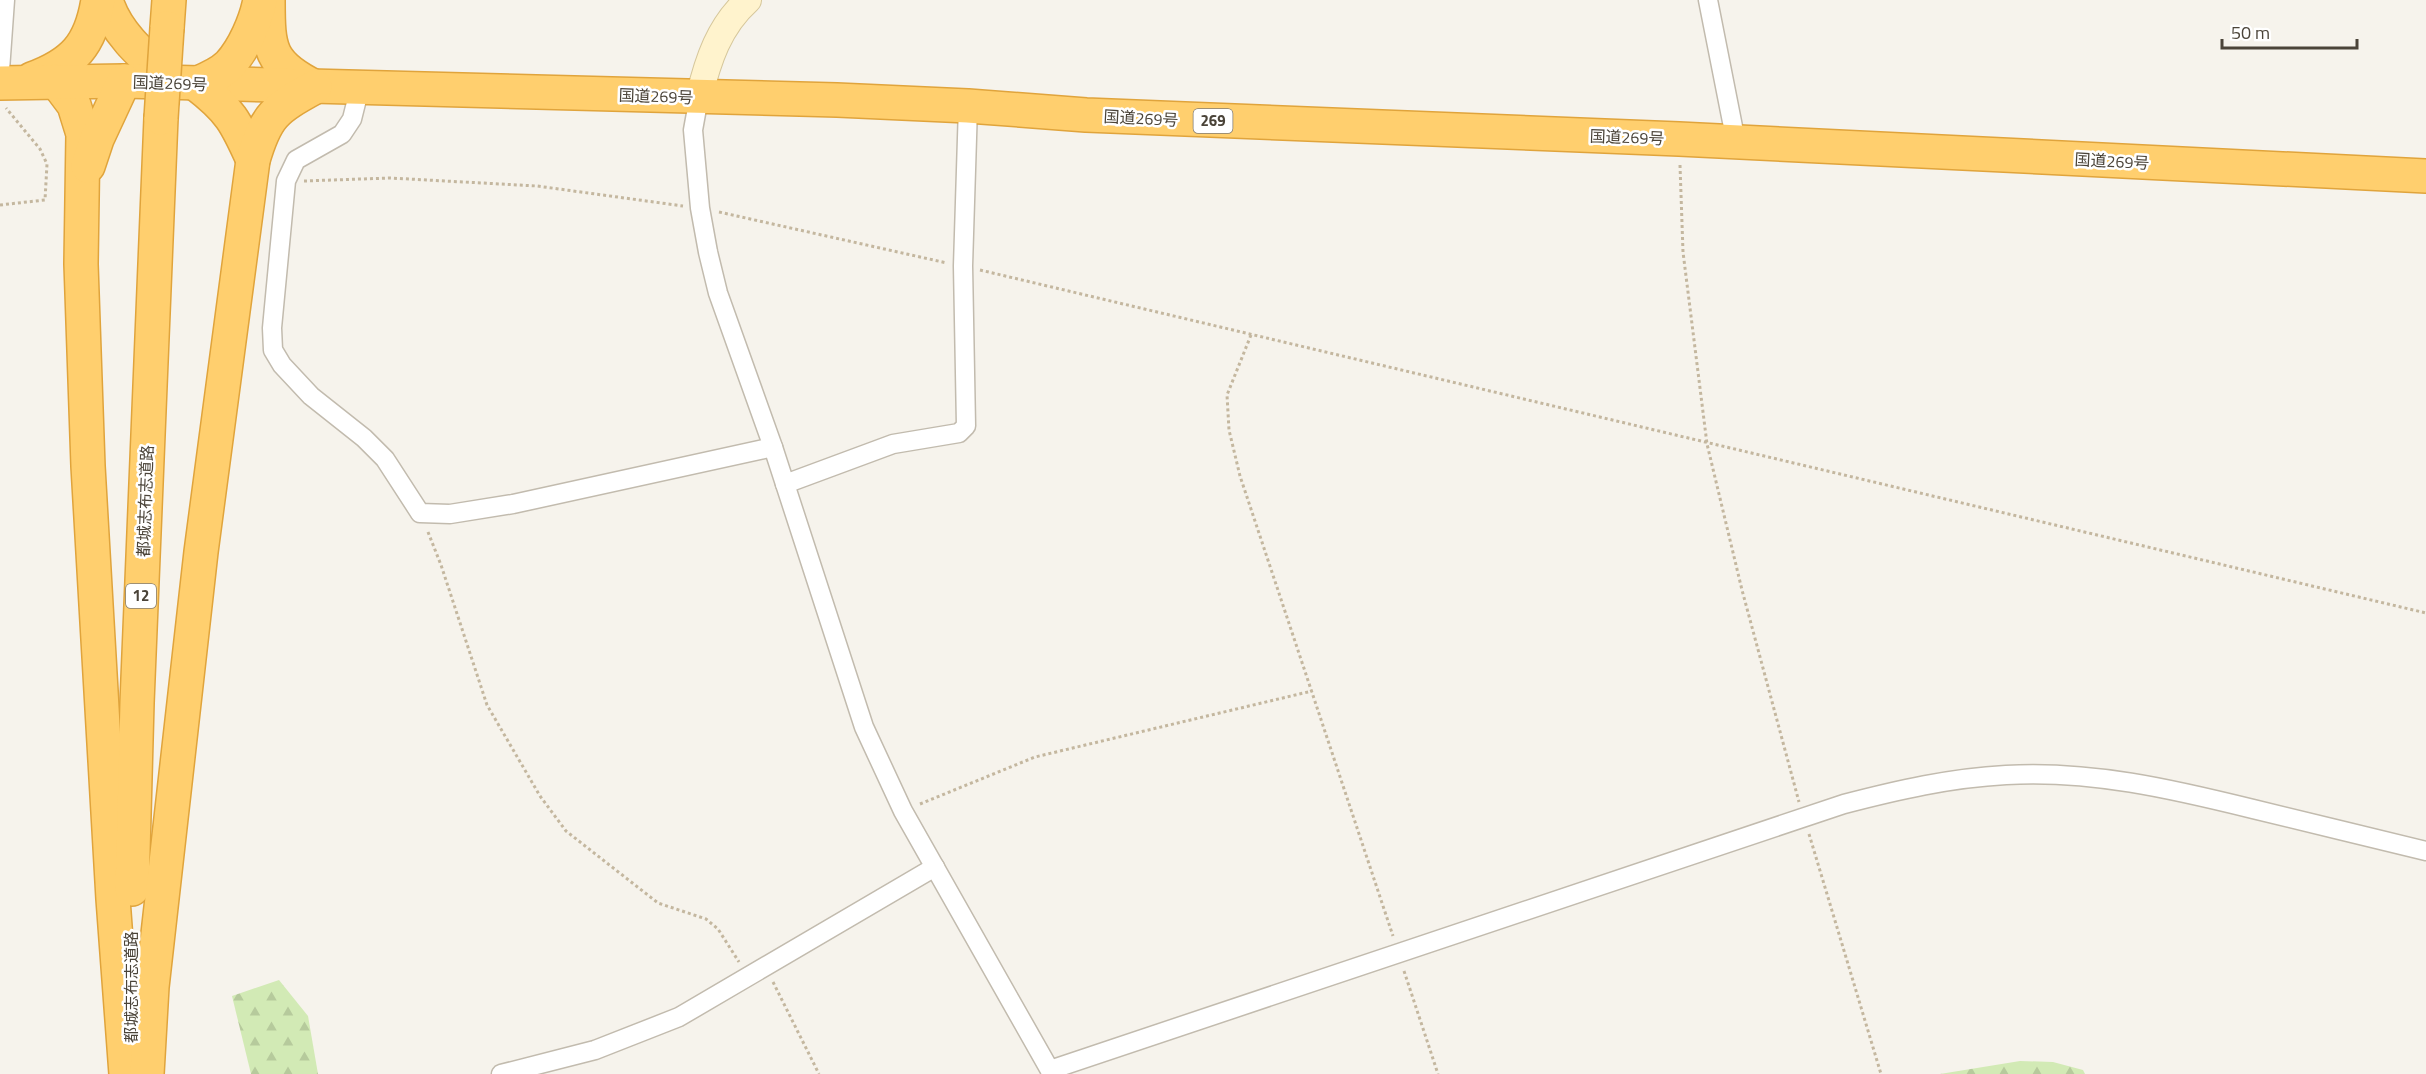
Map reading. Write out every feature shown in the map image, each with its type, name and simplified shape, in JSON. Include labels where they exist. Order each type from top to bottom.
[{"type":"highway","points":[[7,86],[51,72],[67,63],[81,50],[91,30],[98,0]]},
{"type":"highway","points":[[106,0],[114,20],[127,38],[185,83],[222,104],[237,126],[253,160]]},
{"type":"highway","points":[[185,83],[215,76],[230,64],[252,26],[260,0]]},
{"type":"highway","points":[[147,1074],[152,987],[201,552],[253,160],[261,132],[275,113],[290,101],[315,87],[285,69],[274,54],[268,36],[268,0]]},
{"type":"highway","name":"都城志布志道路","points":[[132,1074],[131,913],[137,703],[161,118],[169,14]]},
{"type":"highway","points":[[56,81],[74,105],[83,134],[81,264],[88,466],[112,888],[126,1074]]},
{"type":"highway","name":"国道269号","points":[[7,86],[56,81],[124,81],[968,106],[1086,115],[1679,139],[2426,176]]},
{"type":"highway","points":[[83,179],[97,139],[124,81]]},
{"type":"street","points":[[5,0],[7,86]]},
{"type":"street","points":[[748,0],[726,25],[707,61],[693,130],[700,208],[718,293],[773,447],[864,727],[903,811],[1051,1072],[1844,804],[1939,782],[2039,774],[2141,783],[2426,851]]},
{"type":"street","points":[[1708,0],[1736,142]]},
{"type":"street","points":[[360,87],[352,119],[342,134],[296,160],[286,182],[272,328],[273,350],[282,365],[311,396],[364,438],[385,459],[420,513],[450,514],[513,504],[773,447]]},
{"type":"street","points":[[785,484],[893,444],[959,433],[966,426],[963,266],[968,106]]},
{"type":"street","points":[[501,1074],[595,1050],[679,1017],[935,867]]},
{"type":"path","points":[[0,206],[45,201],[47,164],[7,86]]},
{"type":"path","points":[[1679,139],[1683,252],[1707,444],[1742,590],[1804,819],[1881,1074]]},
{"type":"path","points":[[286,182],[390,178],[537,186],[700,208],[963,266],[2426,613]]},
{"type":"path","points":[[1251,335],[1227,395],[1229,430],[1240,476],[1438,1074]]},
{"type":"path","points":[[420,513],[441,565],[487,705],[540,796],[566,831],[658,903],[706,919],[718,929],[748,976]]},
{"type":"path","points":[[903,811],[1035,757],[1312,691]]},
{"type":"path","points":[[766,966],[819,1074]]},
{"type":"green space","points":[[279,980],[308,1016],[318,1074],[251,1074],[232,996]]},
{"type":"green space","points":[[2020,1061],[2053,1062],[2083,1070],[2085,1074],[1940,1074]]}]
